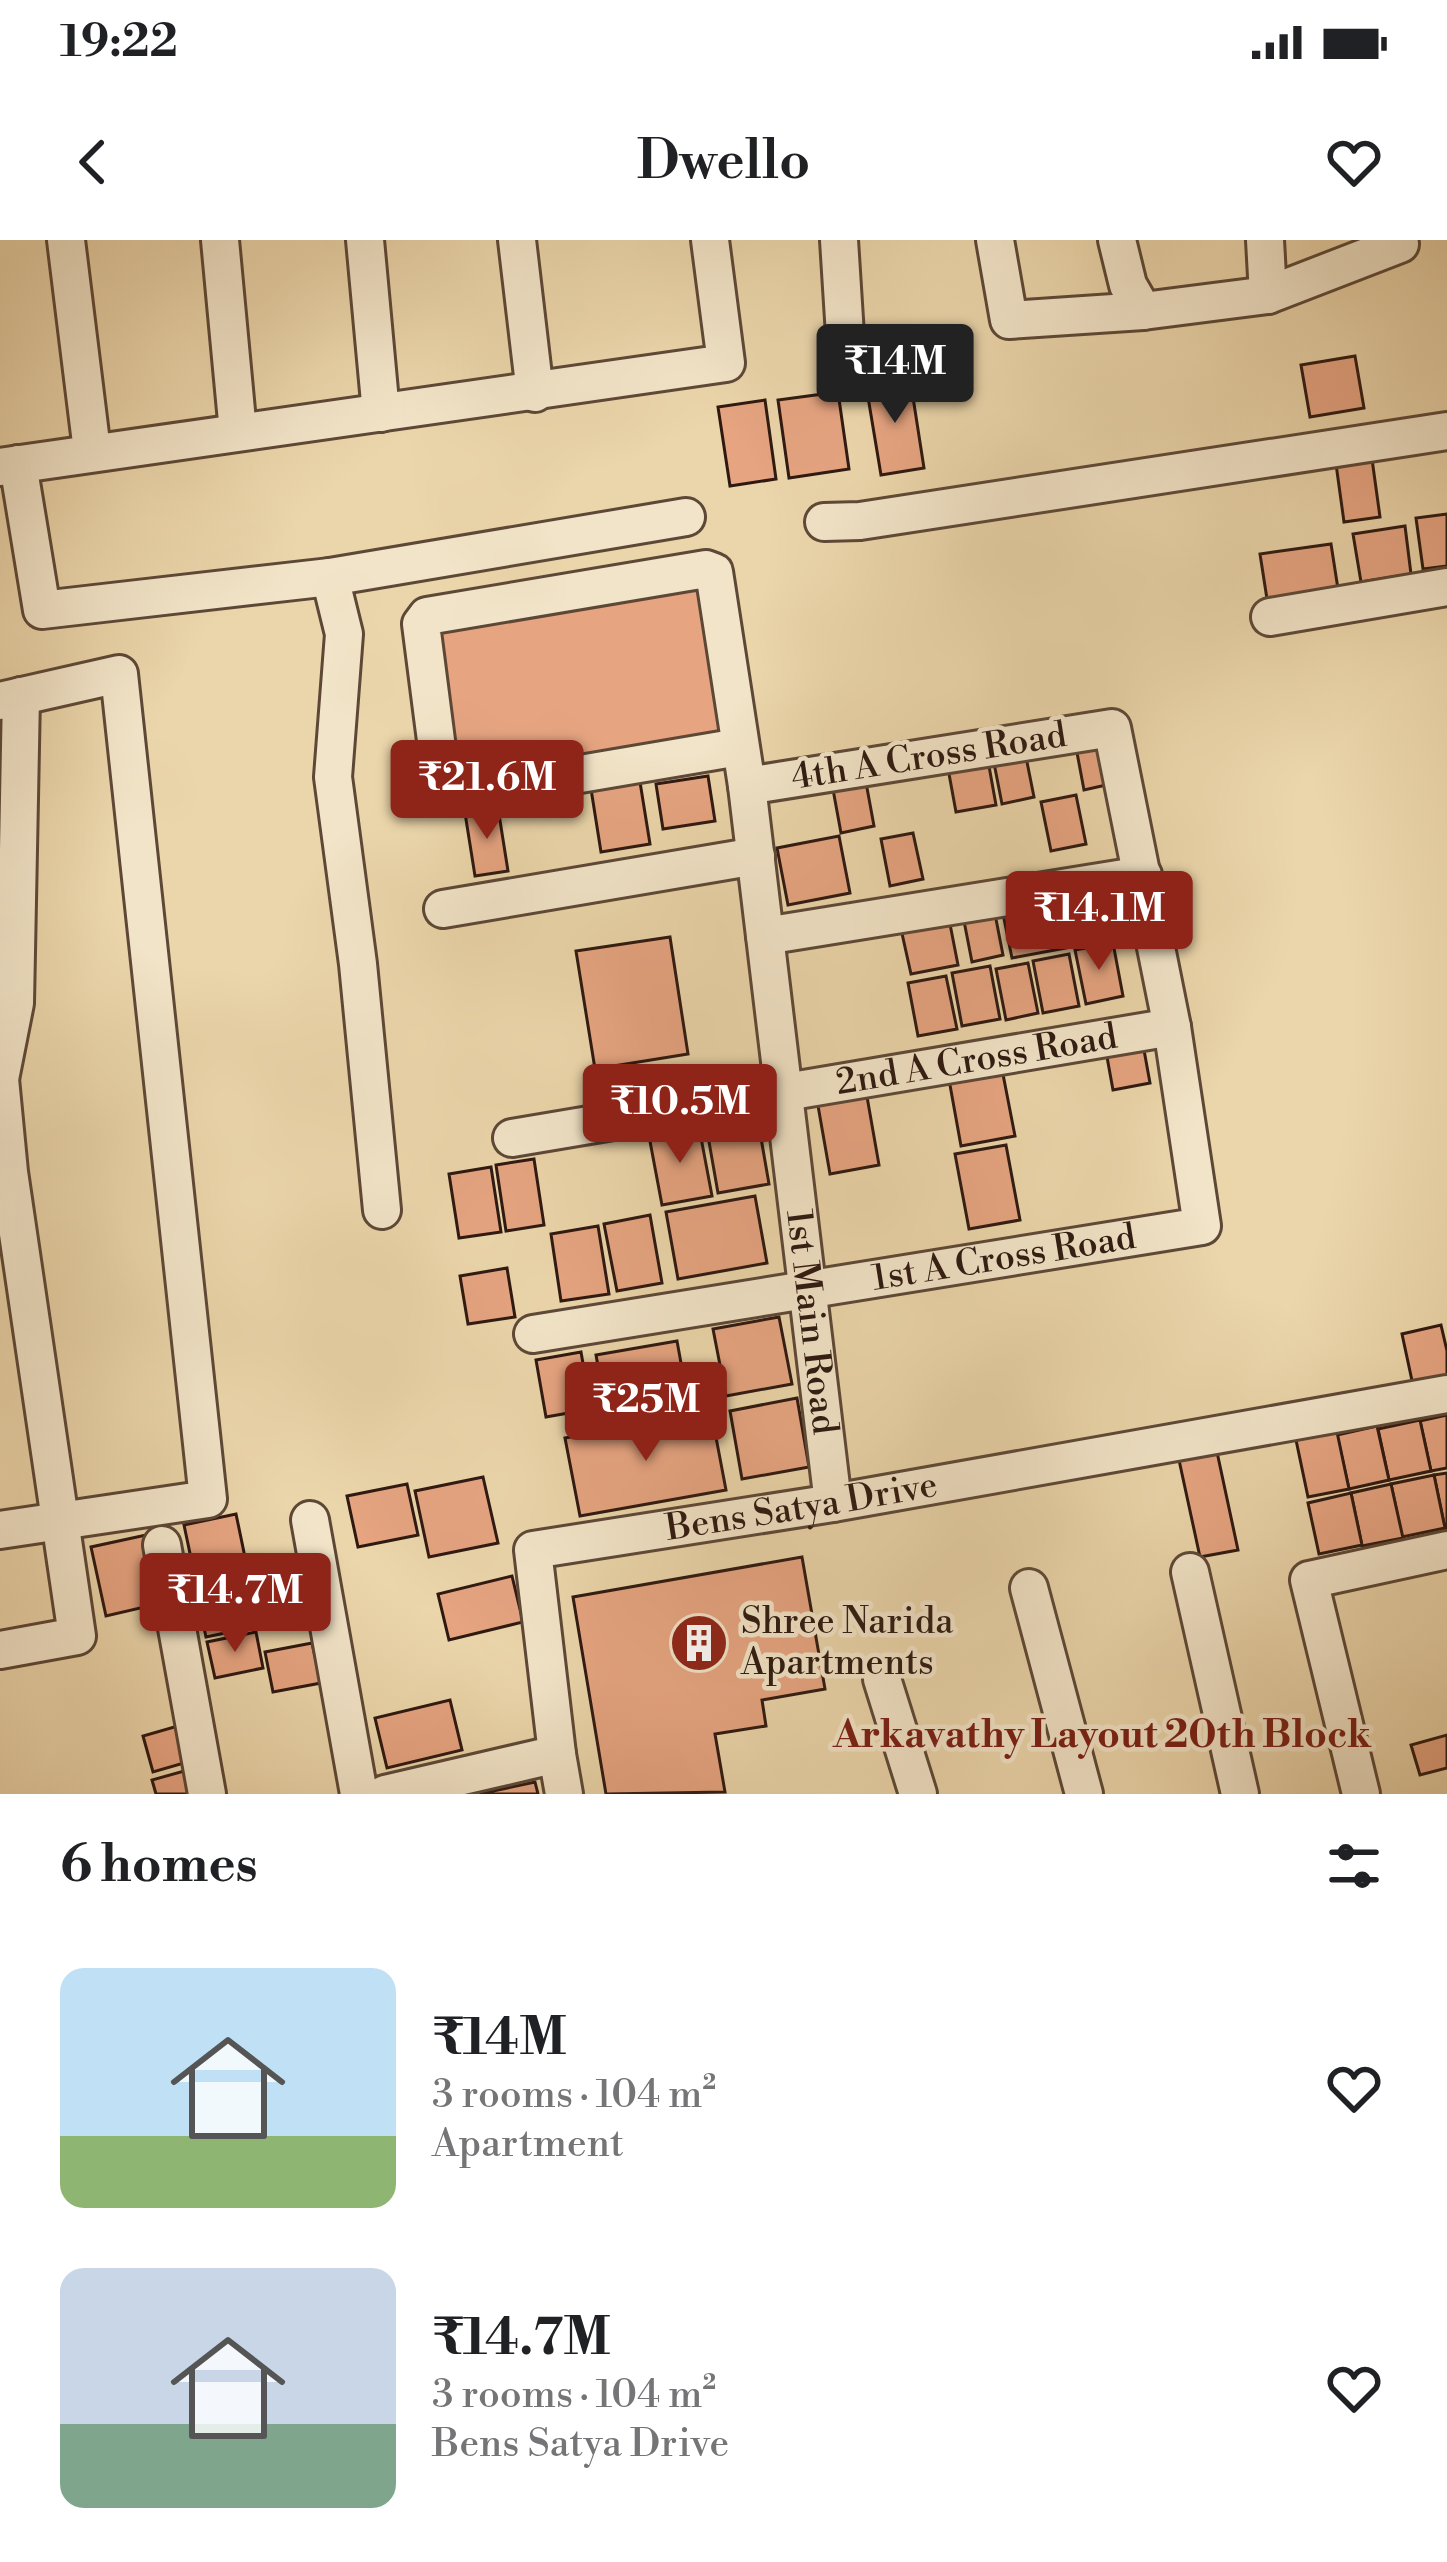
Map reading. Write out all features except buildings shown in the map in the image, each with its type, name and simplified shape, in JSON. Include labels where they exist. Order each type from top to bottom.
[{"type":"street","points":[[66,240],[92,451]]},
{"type":"street","points":[[220,240],[238,431]]},
{"type":"street","points":[[365,240],[381,413]]},
{"type":"street","points":[[517,240],[535,393]]},
{"type":"street","points":[[686,517],[330,577],[41,610],[9,465],[726,363],[710,240]]},
{"type":"street","points":[[839,240],[846,351]]},
{"type":"street","points":[[995,240],[1009,320],[1143,311],[1268,295],[1408,241]]},
{"type":"street","points":[[1118,240],[1128,285],[1143,311]]},
{"type":"street","points":[[1265,240],[1268,295]]},
{"type":"street","points":[[824,522],[860,521],[1447,431]]},
{"type":"street","name":"1st Main Road","points":[[739,747],[452,796],[442,787],[422,624],[427,616],[712,569],[747,786],[833,1503]]},
{"type":"street","points":[[330,577],[344,634],[333,777],[358,964],[382,1210]]},
{"type":"street","points":[[1270,617],[1447,587]]},
{"type":"street","points":[[0,1530],[57,1519],[208,1498],[119,674],[11,699],[7,1004],[0,1079],[4,1173],[57,1519],[77,1636],[0,1650]]},
{"type":"street","name":"4th A Cross Road","points":[[747,786],[1112,728],[1143,875]]},
{"type":"street","points":[[442,909],[755,856]]},
{"type":"street","points":[[765,937],[1143,875],[1172,1028]]},
{"type":"street","name":"2nd A Cross Road","points":[[512,1138],[1172,1028]]},
{"type":"street","name":"1st A Cross Road","points":[[533,1334],[1202,1226],[1172,1028]]},
{"type":"street","name":"Bens Satya Drive","points":[[557,1754],[533,1550],[833,1503],[1447,1394]]},
{"type":"street","points":[[310,1520],[359,1794]]},
{"type":"street","points":[[162,1545],[207,1794]]},
{"type":"street","points":[[1361,1794],[1310,1580],[1447,1550]]},
{"type":"street","points":[[1190,1572],[1240,1794]]},
{"type":"street","points":[[1029,1588],[1084,1794]]},
{"type":"street","points":[[882,1678],[918,1794]]},
{"type":"street","points":[[386,1794],[557,1754],[564,1794]]},
{"type":"place","name":"Shree Narida Apartments","points":[[699,1643]]},
{"type":"district","name":"Arkavathy Layout 20th Block","points":[[1102,1735]]}]
